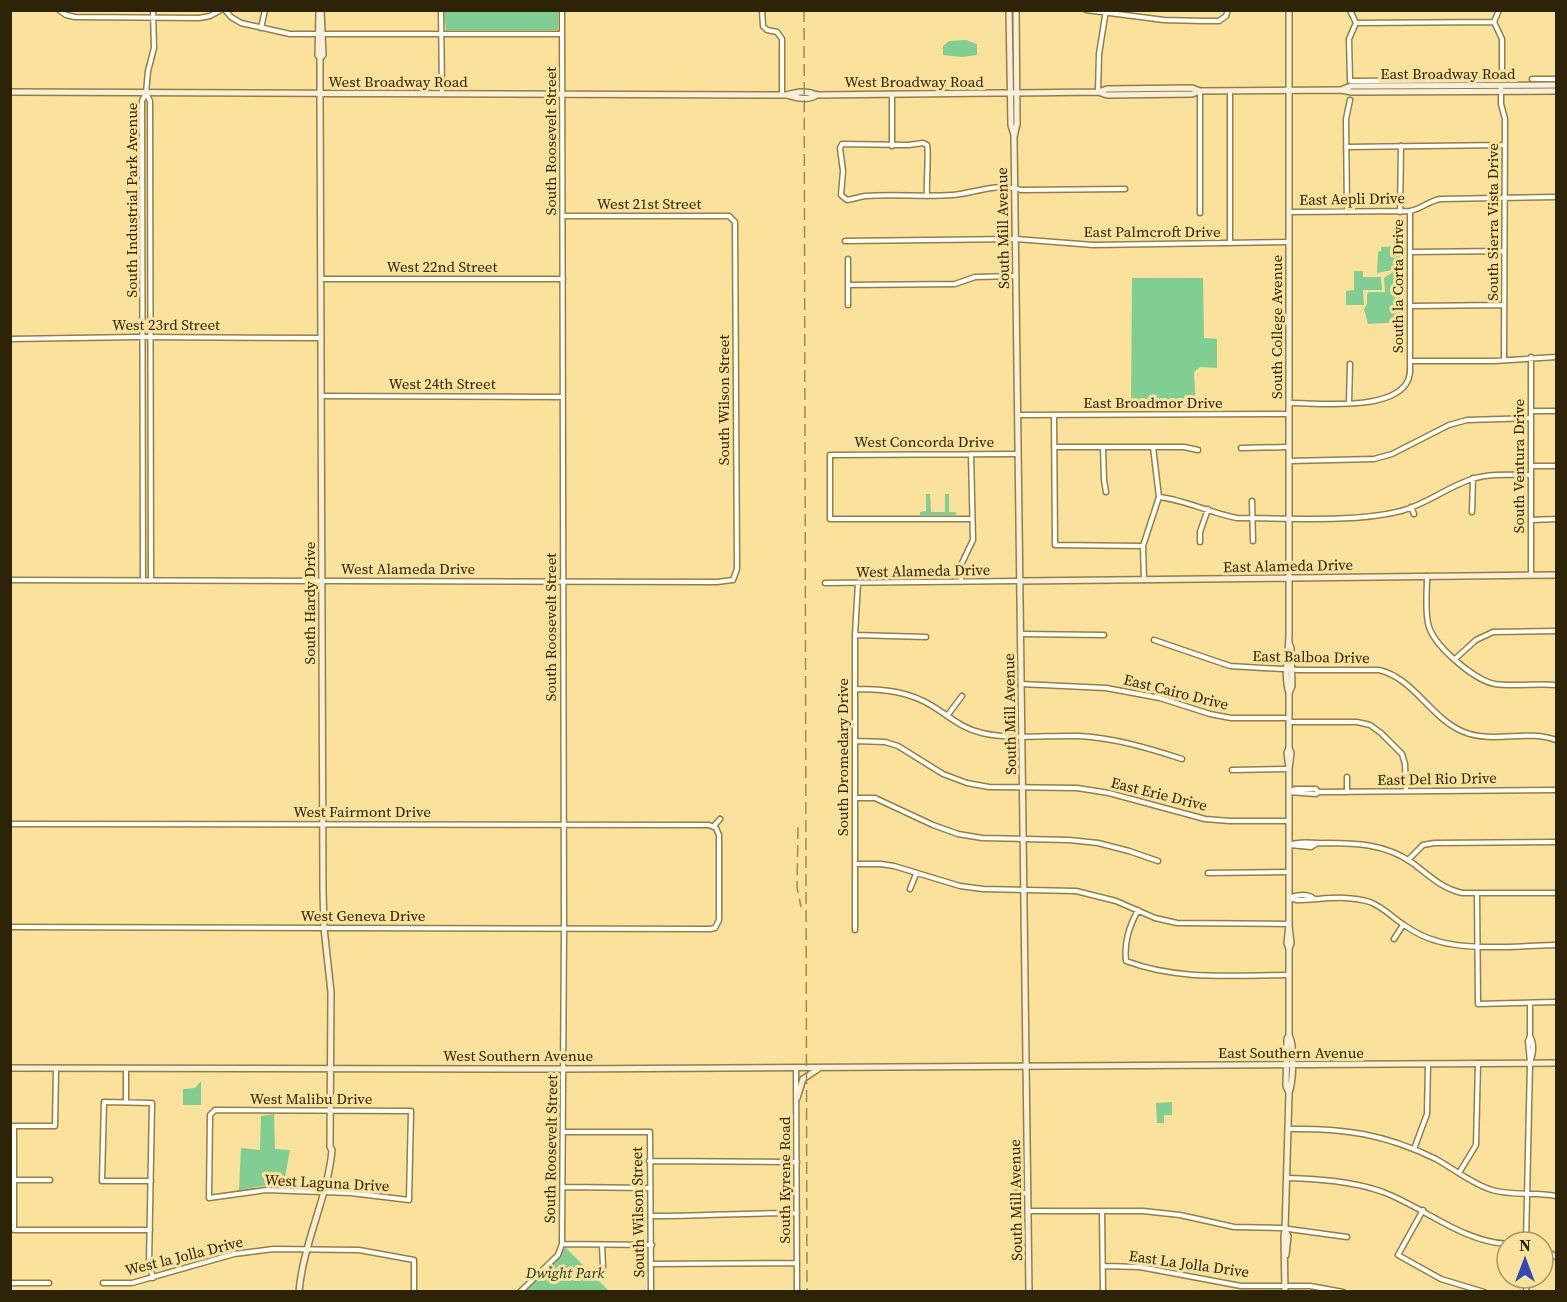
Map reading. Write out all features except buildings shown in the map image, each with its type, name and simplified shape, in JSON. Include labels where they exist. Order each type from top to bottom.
[{"type":"main road","name":"South Hardy Drive","points":[[299,1292],[306,1249],[329,1162],[327,1160],[330,1147],[331,1111],[331,992],[324,928],[320,94],[320,58],[323,55],[320,10]]},
{"type":"main road","name":"South Mill Avenue","points":[[1010,10],[1014,93]]},
{"type":"main road","name":"South Mill Avenue","points":[[1016,10],[1011,125],[1014,137],[1016,239],[1029,1292]]},
{"type":"main road","name":"South College Avenue","points":[[1285,1288],[1285,1256],[1288,1236],[1286,1230],[1288,1093],[1286,1086],[1292,1039],[1289,1035],[1291,932],[1289,924],[1289,769],[1287,753],[1289,748],[1287,648],[1289,643],[1289,10]]},
{"type":"main road","name":"East Broadway Road","points":[[1501,85],[1557,91]]},
{"type":"main road","name":"East Broadway Road","points":[[1014,93],[1098,92],[1107,89],[1146,88],[1230,91],[1340,90],[1351,86],[1557,85]]},
{"type":"main road","name":"West Broadway Road","points":[[10,92],[563,95],[784,95],[798,92],[810,92],[817,95],[1014,93]]},
{"type":"main road","name":"East Alameda Drive","points":[[1020,581],[1557,575]]},
{"type":"main road","name":"East Southern Avenue","points":[[1026,1067],[1557,1063]]},
{"type":"main road","name":"West Southern Avenue","points":[[10,1068],[1026,1067]]},
{"type":"main road","points":[[797,1098],[803,1079],[819,1068]]},
{"type":"street","points":[[146,93],[148,71],[154,48],[153,10]]},
{"type":"street","points":[[58,12],[75,17],[199,18],[223,10],[238,21],[290,34],[562,34]]},
{"type":"street","points":[[261,28],[266,10]]},
{"type":"street","points":[[441,10],[442,94]]},
{"type":"street","name":"South Roosevelt Street","points":[[562,10],[564,825],[562,1244]]},
{"type":"street","points":[[762,10],[763,26],[767,30],[777,32],[782,39],[784,95]]},
{"type":"street","points":[[1086,10],[1164,20],[1203,21],[1219,21],[1226,16],[1228,10]]},
{"type":"street","points":[[1350,10],[1356,23],[1349,39],[1350,81],[1501,85]]},
{"type":"street","points":[[1356,23],[1494,22],[1499,10]]},
{"type":"street","points":[[1098,92],[1099,54],[1106,12]]},
{"type":"street","name":"South Sierra Vista Drive","points":[[1494,22],[1502,39],[1501,85],[1505,119],[1504,359]]},
{"type":"street","points":[[1532,79],[1557,79]]},
{"type":"street","points":[[1200,91],[1200,213]]},
{"type":"street","points":[[1230,91],[1230,243]]},
{"type":"street","name":"South Industrial Park Avenue","points":[[143,580],[142,101],[146,93]]},
{"type":"street","name":"South Industrial Park Avenue","points":[[146,93],[150,101],[151,580]]},
{"type":"street","points":[[892,94],[892,146]]},
{"type":"street","points":[[1347,212],[1346,119],[1350,100]]},
{"type":"street","points":[[927,196],[927,145],[923,143],[892,146],[842,144],[840,148],[843,198],[927,196],[954,195],[983,189],[1125,189]]},
{"type":"street","points":[[1346,147],[1505,145]]},
{"type":"street","name":"South la Corta Drive","points":[[1400,212],[1401,146]]},
{"type":"street","name":"East Aepli Drive","points":[[1289,212],[1400,212],[1418,210],[1431,201],[1440,199],[1557,197]]},
{"type":"street","name":"South la Corta Drive","points":[[1410,211],[1410,361]]},
{"type":"street","name":"West 21st Street","points":[[563,216],[729,216],[734,219]]},
{"type":"street","name":"South Wilson Street","points":[[733,580],[737,573],[736,225],[734,219]]},
{"type":"street","name":"East Palmcroft Drive","points":[[845,241],[1016,239],[1093,245],[1289,242]]},
{"type":"street","points":[[1411,252],[1504,251]]},
{"type":"street","points":[[848,259],[848,306]]},
{"type":"street","points":[[848,285],[955,284],[975,277],[1016,276]]},
{"type":"street","name":"West 22nd Street","points":[[321,279],[563,279]]},
{"type":"street","points":[[1411,306],[1504,305]]},
{"type":"street","name":"West 23rd Street","points":[[10,339],[321,338]]},
{"type":"street","name":"South Ventura Drive","points":[[1531,357],[1531,575]]},
{"type":"street","points":[[1289,404],[1377,401],[1402,389],[1410,376],[1410,361],[1557,357]]},
{"type":"street","points":[[1349,403],[1350,364]]},
{"type":"street","name":"West 24th Street","points":[[321,396],[563,397]]},
{"type":"street","points":[[1531,411],[1557,411]]},
{"type":"street","name":"East Broadmor Drive","points":[[1018,415],[1289,414]]},
{"type":"street","points":[[1054,416],[1055,545],[1143,546]]},
{"type":"street","points":[[1289,460],[1374,459],[1392,454],[1449,425],[1467,420],[1531,418]]},
{"type":"street","points":[[1054,447],[1184,447],[1198,450]]},
{"type":"street","points":[[1103,447],[1106,492]]},
{"type":"street","points":[[1144,580],[1143,546],[1159,496],[1153,447]]},
{"type":"street","points":[[1241,448],[1289,447]]},
{"type":"street","points":[[961,582],[962,565],[973,540],[971,454]]},
{"type":"street","name":"West Concorda Drive","points":[[972,519],[830,519],[830,455],[1018,454]]},
{"type":"street","points":[[1531,466],[1557,466]]},
{"type":"street","points":[[1159,496],[1175,498],[1230,517],[1357,518],[1411,507],[1473,478],[1491,475],[1531,475]]},
{"type":"street","points":[[1472,512],[1473,478]]},
{"type":"street","points":[[1252,501],[1253,541]]},
{"type":"street","points":[[1411,507],[1413,514]]},
{"type":"street","points":[[1200,542],[1200,531],[1208,510]]},
{"type":"street","points":[[1531,520],[1557,519]]},
{"type":"street","points":[[1427,576],[1429,628],[1442,646],[1472,674],[1494,684],[1557,685]]},
{"type":"street","name":"West Alameda Drive","points":[[10,580],[727,582],[733,580]]},
{"type":"street","name":"West Alameda Drive","points":[[825,583],[1020,581]]},
{"type":"street","name":"South Dromedary Drive","points":[[855,930],[855,635],[858,583]]},
{"type":"street","points":[[1455,659],[1476,640],[1493,632],[1557,631]]},
{"type":"street","points":[[1021,634],[1104,635]]},
{"type":"street","points":[[855,635],[926,638]]},
{"type":"street","name":"East Balboa Drive","points":[[1154,640],[1230,666],[1379,670],[1391,673],[1445,721],[1462,732],[1483,737],[1544,737],[1557,740]]},
{"type":"street","name":"East Cairo Drive","points":[[1022,684],[1106,688],[1160,699],[1231,718],[1357,722],[1370,725],[1402,754],[1405,765],[1406,791]]},
{"type":"street","points":[[855,689],[890,690],[913,696],[961,726],[981,733],[1080,736],[1142,747],[1182,759]]},
{"type":"street","points":[[947,716],[962,696]]},
{"type":"street","points":[[1460,738],[1462,732]]},
{"type":"street","name":"East Erie Drive","points":[[855,741],[885,742],[898,746],[943,774],[967,783],[989,787],[1077,788],[1109,793],[1204,819],[1289,821]]},
{"type":"street","points":[[1232,770],[1289,769]]},
{"type":"street","points":[[1347,777],[1347,792]]},
{"type":"street","name":"East Del Rio Drive","points":[[1289,792],[1295,789],[1316,789],[1318,792],[1557,790]]},
{"type":"street","points":[[855,798],[875,798],[958,834],[982,838],[1098,843],[1158,861]]},
{"type":"street","points":[[715,827],[720,819]]},
{"type":"street","name":"West Fairmont Drive","points":[[10,824],[715,827]]},
{"type":"street","name":"West Geneva Drive","points":[[10,927],[707,930],[715,928],[719,920],[719,834],[715,827]]},
{"type":"street","points":[[1408,860],[1423,845],[1434,843],[1557,842]]},
{"type":"street","points":[[1289,845],[1311,847],[1316,844],[1364,844],[1385,849],[1408,860],[1438,885],[1449,890],[1477,894],[1557,893]]},
{"type":"street","points":[[855,864],[894,866],[960,886],[1076,891],[1116,901],[1155,918],[1178,924],[1289,924]]},
{"type":"street","points":[[1208,873],[1289,873]]},
{"type":"street","points":[[910,889],[916,874]]},
{"type":"street","points":[[1477,894],[1478,1004],[1557,1002]]},
{"type":"street","points":[[1289,898],[1296,895],[1309,895],[1314,898],[1348,898],[1367,901],[1383,909],[1403,925],[1437,941],[1455,945],[1557,945]]},
{"type":"street","points":[[1137,910],[1128,932],[1125,948],[1126,961],[1144,968],[1184,975],[1289,975]]},
{"type":"street","points":[[1394,939],[1403,925]]},
{"type":"street","points":[[1526,1230],[1530,1063],[1533,1053],[1533,1041],[1530,1036],[1530,1004]]},
{"type":"street","points":[[1459,1173],[1476,1145],[1478,1063]]},
{"type":"street","points":[[1414,1149],[1427,1114],[1428,1064]]},
{"type":"street","points":[[56,1068],[56,1126],[12,1126],[14,1230],[150,1230]]},
{"type":"street","points":[[126,1068],[126,1102]]},
{"type":"street","name":"South Kyrene Road","points":[[796,1068],[797,1292]]},
{"type":"street","points":[[151,1181],[102,1181],[104,1102],[152,1103],[151,1181],[149,1264],[153,1278]]},
{"type":"street","name":"West Malibu Drive","points":[[209,1198],[210,1115],[212,1112],[411,1111],[409,1200]]},
{"type":"street","points":[[1288,1129],[1333,1129],[1388,1140],[1414,1149],[1491,1190],[1509,1194],[1557,1196]]},
{"type":"street","name":"South Wilson Street","points":[[564,1132],[650,1132],[651,1292]]},
{"type":"street","points":[[649,1161],[797,1162]]},
{"type":"street","points":[[1287,1178],[1326,1180],[1383,1192],[1424,1210],[1452,1228],[1474,1238],[1495,1242]]},
{"type":"street","points":[[14,1180],[50,1180]]},
{"type":"street","points":[[563,1187],[649,1188]]},
{"type":"street","name":"West Laguna Drive","points":[[209,1198],[266,1190],[323,1191],[409,1200]]},
{"type":"street","points":[[1016,1193],[1028,1193]]},
{"type":"street","points":[[1424,1210],[1398,1255],[1441,1279],[1484,1292]]},
{"type":"street","points":[[1028,1211],[1152,1212],[1180,1215],[1234,1227],[1281,1228],[1347,1237]]},
{"type":"street","points":[[1102,1211],[1103,1292]]},
{"type":"street","points":[[651,1216],[731,1213],[797,1214]]},
{"type":"street","points":[[520,1292],[558,1255],[562,1244],[652,1245]]},
{"type":"street","points":[[598,1276],[603,1267],[602,1245]]},
{"type":"street","name":"West la Jolla Drive","points":[[103,1284],[132,1284],[193,1264],[234,1254],[273,1249],[359,1250],[414,1260],[414,1292]]},
{"type":"street","points":[[651,1264],[797,1263]]},
{"type":"street","name":"East La Jolla Drive","points":[[1103,1266],[1140,1267],[1241,1286],[1285,1288],[1310,1286],[1343,1292]]},
{"type":"street","points":[[10,1283],[49,1282]]},
{"type":"green space","points":[[444,11],[558,11],[558,30],[446,30]]},
{"type":"green space","points":[[966,40],[977,44],[977,55],[962,57],[943,55],[943,46],[949,41]]},
{"type":"green space","points":[[1404,246],[1404,263],[1400,269],[1404,287],[1403,322],[1368,324],[1364,309],[1367,304],[1367,294],[1385,292],[1384,278],[1393,272],[1392,270],[1377,273],[1378,252],[1381,251],[1381,247]]},
{"type":"green space","points":[[1354,271],[1363,271],[1363,277],[1381,277],[1382,290],[1363,290],[1364,305],[1346,305],[1346,291],[1354,290]]},
{"type":"green space","points":[[1132,278],[1203,278],[1204,338],[1217,339],[1217,368],[1200,367],[1194,372],[1196,406],[1131,406]]},
{"type":"green space","points":[[926,494],[930,494],[931,512],[945,512],[945,494],[949,494],[949,512],[956,512],[956,515],[920,515],[920,512],[926,511]]},
{"type":"green space","points":[[201,1081],[201,1105],[183,1105],[183,1089],[195,1088]]},
{"type":"green space","points":[[1172,1102],[1172,1115],[1164,1115],[1164,1123],[1157,1123],[1156,1103]]},
{"type":"green space","points":[[274,1114],[275,1149],[290,1150],[284,1182],[289,1183],[288,1187],[264,1186],[239,1190],[241,1148],[260,1150],[261,1116]]},
{"type":"green space","name":"Dwight Park","points":[[562,1244],[609,1291],[520,1292],[558,1255]]},
{"type":"railway","points":[[804,10],[807,1292]]},
{"type":"railway","points":[[798,827],[797,887],[801,907]]}]
